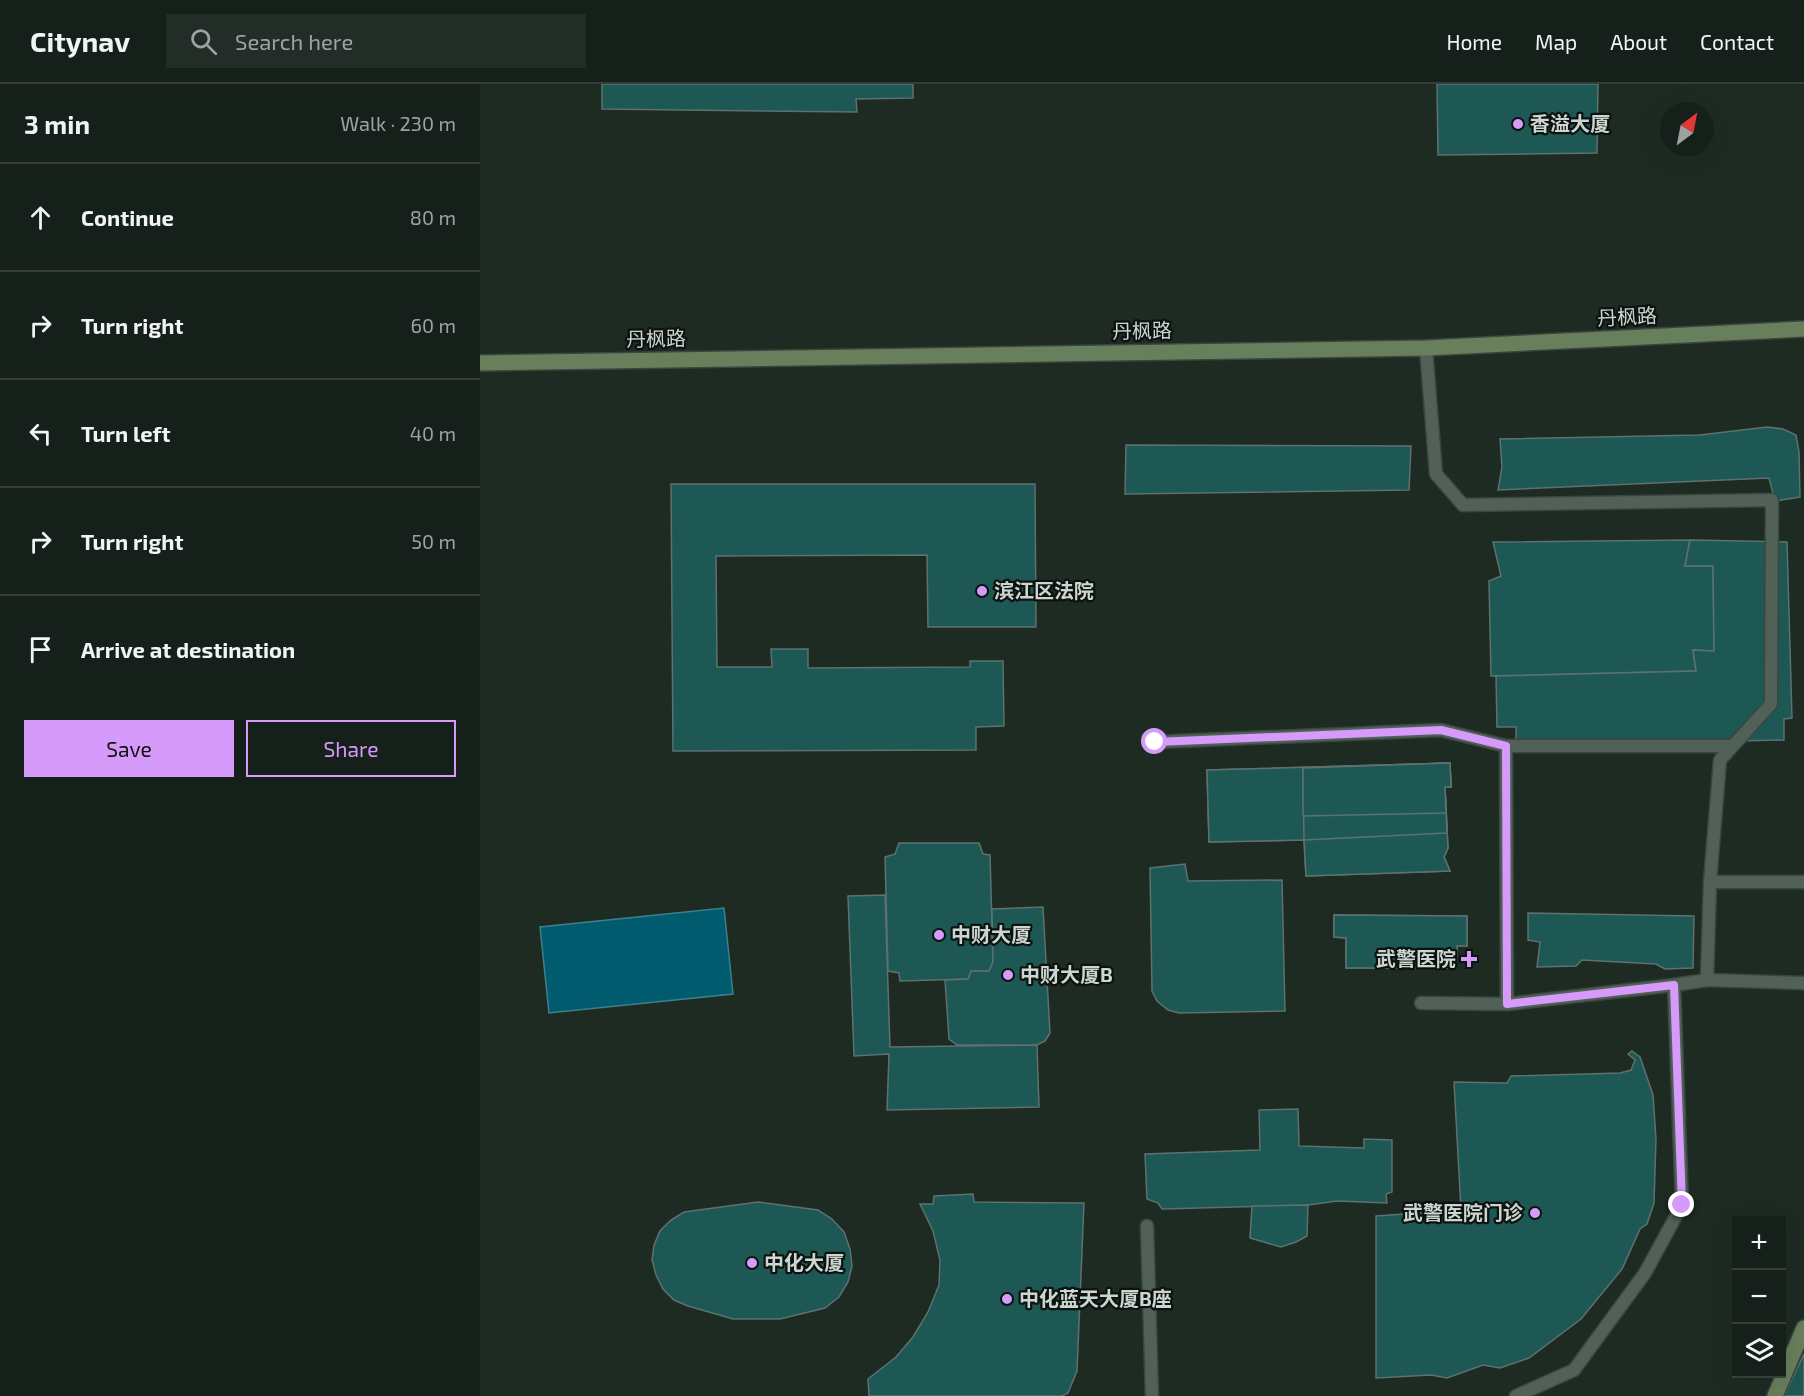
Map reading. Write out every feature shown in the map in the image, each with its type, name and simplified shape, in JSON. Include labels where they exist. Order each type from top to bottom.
[{"type":"street","name":"丹枫路","points":[[480,363],[1426,348],[1804,329]]},
{"type":"street","points":[[1775,1396],[1804,1328]]},
{"type":"lane","points":[[1426,348],[1436,474],[1463,505],[1772,500],[1771,704],[1720,760],[1710,882],[1707,980]]},
{"type":"lane","points":[[1155,742],[1441,730],[1506,746],[1732,746]]},
{"type":"lane","points":[[1506,746],[1507,1004]]},
{"type":"lane","points":[[1710,882],[1804,882]]},
{"type":"lane","points":[[1421,1003],[1507,1004],[1707,980],[1804,983]]},
{"type":"lane","points":[[1516,1396],[1574,1370],[1646,1273],[1682,1205],[1674,985]]},
{"type":"lane","points":[[1147,1226],[1152,1396]]},
{"type":"water","points":[[724,908],[733,994],[549,1013],[540,927]]},
{"type":"building","points":[[602,84],[913,84],[913,98],[856,99],[857,112],[602,109]]},
{"type":"building","name":"香溢大厦","points":[[1437,84],[1598,84],[1597,153],[1438,155]]},
{"type":"building","points":[[1767,427],[1783,429],[1796,435],[1799,452],[1800,497],[1775,501],[1769,478],[1498,490],[1502,467],[1500,439],[1700,435]]},
{"type":"building","points":[[1126,445],[1411,446],[1409,490],[1125,494]]},
{"type":"building","name":"滨江区法院","points":[[671,484],[1035,484],[1036,627],[928,627],[927,555],[716,556],[717,667],[772,667],[771,649],[808,649],[808,668],[970,667],[970,661],[1003,661],[1004,726],[976,727],[976,750],[673,751]]},
{"type":"building","points":[[1690,540],[1685,566],[1713,566],[1714,651],[1693,650],[1696,671],[1491,676],[1489,581],[1501,576],[1493,542]]},
{"type":"building","points":[[1690,540],[1787,542],[1792,718],[1784,719],[1784,740],[1516,746],[1516,727],[1497,727],[1496,676],[1696,671],[1693,650],[1714,651],[1713,566],[1685,566]]},
{"type":"building","points":[[1450,763],[1451,787],[1445,787],[1448,848],[1444,857],[1450,871],[1306,876],[1304,840],[1209,842],[1207,770]]},
{"type":"building","points":[[1450,763],[1451,787],[1445,787],[1448,848],[1444,857],[1450,871],[1306,876],[1304,840],[1209,842],[1207,770]]},
{"type":"building","points":[[1450,763],[1451,787],[1445,787],[1447,833],[1304,840],[1303,768]]},
{"type":"building","points":[[1450,763],[1451,787],[1445,787],[1446,813],[1303,816],[1303,768]]},
{"type":"building","name":"中财大厦","points":[[899,843],[979,843],[983,854],[990,855],[993,962],[989,971],[971,971],[968,979],[900,981],[899,973],[888,971],[885,857],[895,854]]},
{"type":"building","points":[[1185,864],[1188,881],[1282,880],[1285,1011],[1179,1013],[1168,1010],[1157,1001],[1152,991],[1150,868]]},
{"type":"building","points":[[885,895],[890,1047],[1037,1045],[1039,1107],[887,1110],[889,1054],[854,1056],[848,896]]},
{"type":"building","name":"中财大厦B","points":[[1043,907],[1050,1033],[1045,1041],[1037,1045],[957,1045],[949,1039],[945,980],[968,979],[971,971],[989,971],[993,962],[992,909]]},
{"type":"building","points":[[1528,913],[1694,916],[1693,968],[1665,969],[1656,964],[1582,960],[1576,966],[1537,967],[1540,942],[1528,940]]},
{"type":"building","points":[[1334,915],[1467,916],[1467,946],[1457,946],[1456,968],[1346,968],[1346,938],[1334,937]]},
{"type":"building","points":[[1334,915],[1467,916],[1467,946],[1457,946],[1456,968],[1346,968],[1346,938],[1334,937]]},
{"type":"building","name":"武警医院门诊","points":[[1632,1051],[1640,1057],[1653,1095],[1656,1139],[1654,1203],[1647,1224],[1640,1229],[1622,1269],[1581,1319],[1529,1358],[1500,1368],[1483,1365],[1447,1378],[1431,1375],[1376,1378],[1376,1216],[1461,1210],[1454,1082],[1507,1083],[1511,1076],[1620,1073],[1631,1070],[1635,1060],[1628,1054]]},
{"type":"building","points":[[1298,1109],[1299,1146],[1364,1148],[1364,1139],[1392,1140],[1392,1192],[1386,1194],[1387,1203],[1337,1201],[1308,1205],[1162,1209],[1158,1203],[1147,1199],[1145,1154],[1260,1150],[1259,1110]]},
{"type":"building","name":"中化蓝天大厦B座","points":[[973,1194],[974,1202],[1084,1203],[1077,1371],[1068,1393],[1062,1396],[869,1396],[868,1379],[896,1357],[913,1337],[928,1312],[939,1285],[940,1260],[933,1231],[920,1204],[933,1204],[934,1196]]},
{"type":"building","name":"中化大厦","points":[[758,1202],[818,1210],[832,1219],[844,1232],[850,1249],[852,1266],[848,1282],[839,1297],[825,1308],[780,1319],[733,1319],[674,1300],[663,1289],[652,1260],[654,1245],[660,1231],[684,1212]]},
{"type":"building","points":[[1308,1205],[1307,1236],[1281,1247],[1250,1238],[1252,1206]]},
{"type":"building","points":[[1804,1354],[1804,1396],[1784,1396]]},
{"type":"place","name":"香溢大厦","points":[[1518,124]]},
{"type":"place","name":"滨江区法院","points":[[982,591]]},
{"type":"place","name":"中财大厦","points":[[939,935]]},
{"type":"place","name":"武警医院","points":[[1469,959]]},
{"type":"place","name":"中财大厦B","points":[[1008,975]]},
{"type":"place","name":"武警医院门诊","points":[[1535,1213]]},
{"type":"place","name":"中化大厦","points":[[752,1263]]},
{"type":"place","name":"中化蓝天大厦B座","points":[[1007,1299]]},
{"type":"route","points":[[1155,742],[1441,730],[1506,746],[1507,1004],[1674,985],[1682,1205]]}]
